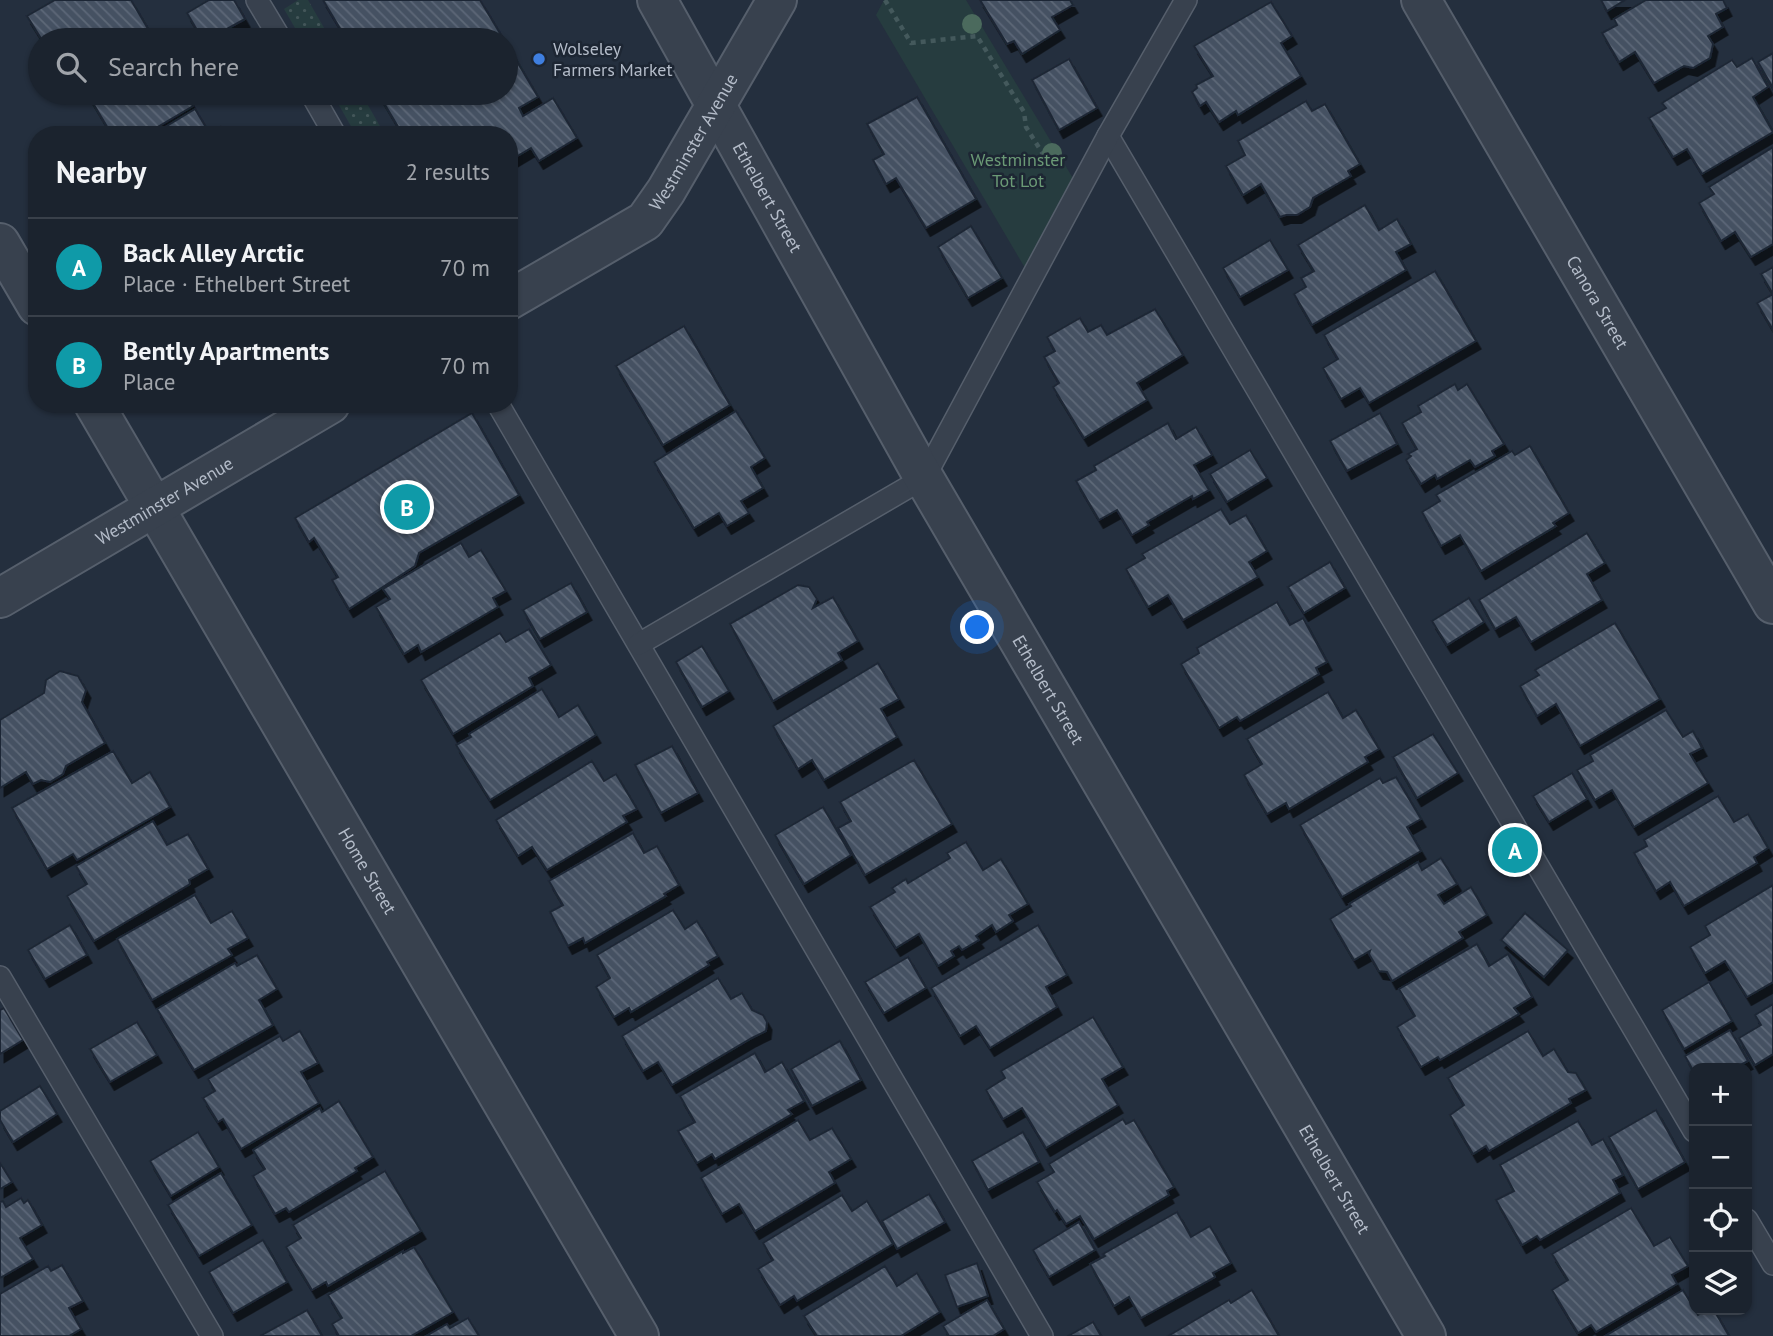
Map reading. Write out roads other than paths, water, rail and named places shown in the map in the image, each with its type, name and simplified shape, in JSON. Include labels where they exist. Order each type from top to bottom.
[{"type":"street","name":"Ethelbert Street","points":[[657,0],[924,478],[1426,1336]]},
{"type":"street","name":"Westminster Avenue","points":[[518,295],[645,221],[666,191],[777,0]]},
{"type":"street","name":"Canora Street","points":[[1421,0],[1773,604]]},
{"type":"street","points":[[0,243],[28,291]]},
{"type":"street","name":"Home Street","points":[[99,413],[639,1336]]},
{"type":"street","name":"Westminster Avenue","points":[[0,598],[315,413]]},
{"type":"lane","points":[[257,0],[274,28]]},
{"type":"lane","points":[[639,644],[924,478],[1108,136],[1186,0]]},
{"type":"lane","points":[[318,105],[330,126]]},
{"type":"lane","points":[[1108,136],[1691,1126]]},
{"type":"lane","points":[[503,413],[1042,1336]]},
{"type":"lane","points":[[0,977],[212,1336]]},
{"type":"lane","points":[[1752,1228],[1773,1264]]},
{"type":"place","name":"Wolseley Farmers Market","points":[[539,59]]},
{"type":"place","name":"Bently Apartments","points":[[407,507]]},
{"type":"place","name":"Back Alley Arctic","points":[[1515,850]]},
{"type":"park label","name":"Westminster Tot Lot","points":[[1018,170]]}]
